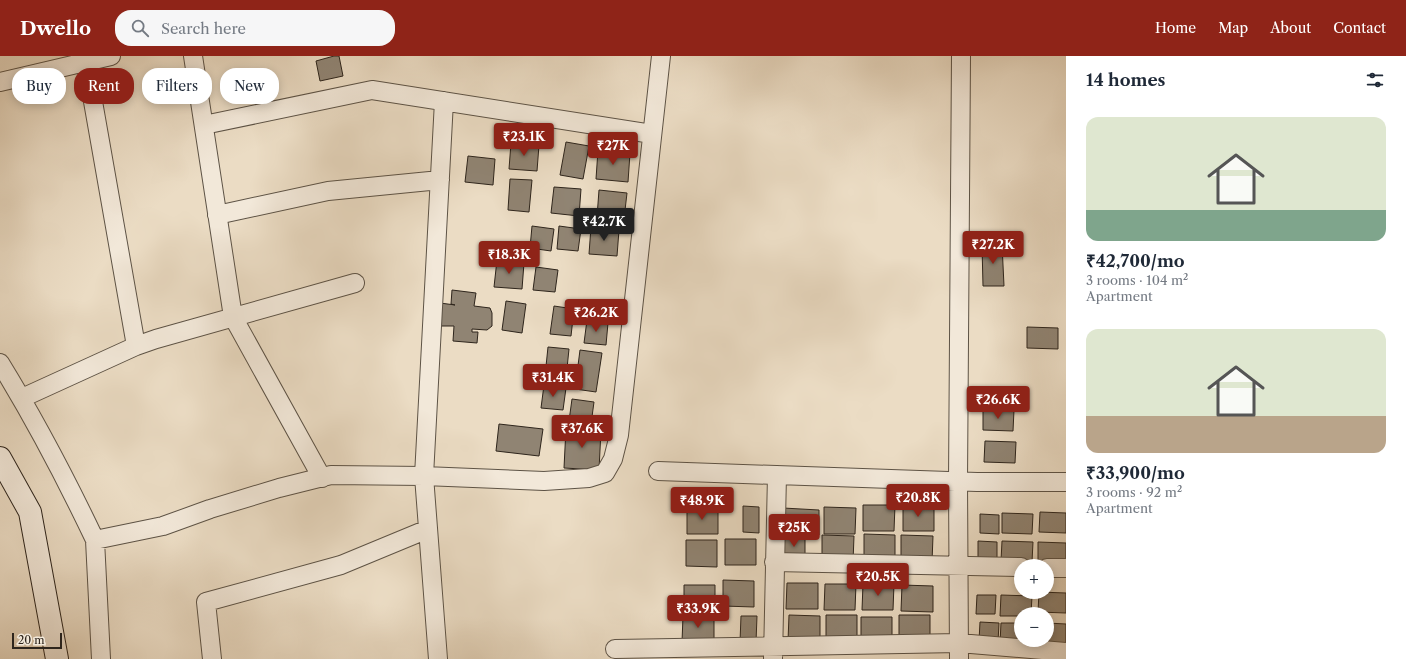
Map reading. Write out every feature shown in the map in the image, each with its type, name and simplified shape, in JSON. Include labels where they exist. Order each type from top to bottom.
[{"type":"street","points":[[0,82],[86,59],[111,56]]},
{"type":"street","points":[[193,56],[233,317],[322,478]]},
{"type":"street","points":[[95,540],[163,526],[210,509],[279,488],[332,475],[424,476],[544,481],[589,478],[605,473],[613,459],[619,435],[661,56]]},
{"type":"street","points":[[959,651],[958,482],[961,56]]},
{"type":"street","points":[[86,59],[136,346]]},
{"type":"street","points":[[204,125],[372,90],[652,134]]},
{"type":"street","points":[[438,659],[424,476],[444,101]]},
{"type":"street","points":[[217,215],[328,191],[440,180]]},
{"type":"street","points":[[22,398],[136,346],[355,283]]},
{"type":"street","points":[[0,363],[22,398],[60,468],[95,540],[101,659]]},
{"type":"street","points":[[0,458],[30,512],[57,659]]},
{"type":"street","points":[[658,471],[958,482],[1066,482]]},
{"type":"street","points":[[773,653],[776,475]]},
{"type":"street","points":[[212,659],[206,602],[341,565],[428,529]]},
{"type":"street","points":[[774,562],[1014,567]]},
{"type":"street","points":[[1054,568],[1066,568]]},
{"type":"street","points":[[615,649],[773,653],[959,651],[1066,652]]},
{"type":"building","points":[[339,56],[343,76],[320,81],[316,61]]},
{"type":"building","points":[[566,142],[589,146],[583,179],[560,175]]},
{"type":"building","points":[[511,143],[539,145],[537,171],[509,169]]},
{"type":"building","points":[[598,150],[630,153],[628,182],[596,179]]},
{"type":"building","points":[[468,156],[495,159],[493,185],[465,182]]},
{"type":"building","points":[[510,179],[532,180],[529,212],[508,210]]},
{"type":"building","points":[[554,187],[581,189],[579,216],[551,213]]},
{"type":"building","points":[[599,190],[627,193],[624,219],[597,217]]},
{"type":"building","points":[[532,226],[554,229],[551,251],[530,248]]},
{"type":"building","points":[[559,226],[581,229],[578,251],[557,249]]},
{"type":"building","points":[[591,227],[619,230],[617,256],[589,254]]},
{"type":"building","points":[[1002,244],[1004,286],[983,286],[982,245]]},
{"type":"building","points":[[497,260],[524,263],[522,289],[494,287]]},
{"type":"building","points":[[536,267],[558,270],[555,292],[533,290]]},
{"type":"building","points":[[452,290],[476,293],[474,306],[490,308],[492,313],[492,326],[487,330],[472,329],[472,332],[478,332],[477,343],[453,341],[454,326],[441,326],[440,303],[455,305],[451,304]]},
{"type":"building","points":[[506,301],[526,304],[522,333],[502,330]]},
{"type":"building","points":[[554,306],[574,309],[571,336],[550,334]]},
{"type":"building","points":[[587,320],[608,323],[606,345],[584,343]]},
{"type":"building","points":[[1027,327],[1058,328],[1058,349],[1027,348]]},
{"type":"building","points":[[548,347],[569,349],[566,378],[545,376]]},
{"type":"building","points":[[580,350],[602,353],[596,392],[575,389]]},
{"type":"building","points":[[544,385],[566,388],[563,410],[541,408]]},
{"type":"building","points":[[572,399],[594,402],[591,424],[569,421]]},
{"type":"building","points":[[983,409],[1014,410],[1013,431],[983,430]]},
{"type":"building","points":[[499,424],[543,429],[539,456],[496,451]]},
{"type":"building","points":[[566,428],[601,430],[599,470],[564,468]]},
{"type":"building","points":[[985,441],[1016,442],[1015,463],[984,462]]},
{"type":"building","points":[[863,505],[895,505],[894,531],[863,531]]},
{"type":"building","points":[[903,505],[934,505],[934,531],[903,531]]},
{"type":"building","points":[[743,506],[759,507],[759,533],[743,532]]},
{"type":"building","points":[[824,507],[856,508],[855,534],[824,534]]},
{"type":"building","points":[[687,508],[718,508],[718,534],[687,534]]},
{"type":"building","points":[[783,508],[819,510],[819,535],[783,534]]},
{"type":"building","points":[[1040,512],[1066,513],[1066,533],[1039,532]]},
{"type":"building","points":[[1002,513],[1033,514],[1032,534],[1002,533]]},
{"type":"building","points":[[980,514],[999,515],[999,534],[980,533]]},
{"type":"building","points":[[864,534],[895,535],[895,561],[864,560]]},
{"type":"building","points":[[782,535],[805,535],[805,561],[782,561]]},
{"type":"building","points":[[822,535],[854,536],[853,562],[822,561]]},
{"type":"building","points":[[901,535],[933,536],[932,562],[901,561]]},
{"type":"building","points":[[725,539],[756,539],[756,565],[725,565]]},
{"type":"building","points":[[686,540],[717,540],[717,567],[686,566]]},
{"type":"building","points":[[978,541],[997,542],[997,561],[978,560]]},
{"type":"building","points":[[1002,541],[1033,542],[1032,559],[1014,559],[1014,561],[1001,561]]},
{"type":"building","points":[[1038,542],[1066,543],[1066,563],[1054,563],[1054,559],[1038,559]]},
{"type":"building","points":[[723,580],[754,581],[754,607],[723,606]]},
{"type":"building","points":[[787,583],[818,583],[818,609],[786,609]]},
{"type":"building","points":[[825,584],[856,584],[855,610],[824,610]]},
{"type":"building","points":[[863,584],[894,584],[893,610],[862,610]]},
{"type":"building","points":[[684,585],[715,585],[715,611],[684,611]]},
{"type":"building","points":[[902,585],[933,586],[933,612],[901,611]]},
{"type":"building","points":[[1054,593],[1066,593],[1066,613],[1054,613],[1054,607],[1038,607],[1039,599],[1054,599]]},
{"type":"building","points":[[977,595],[996,595],[995,614],[976,614]]},
{"type":"building","points":[[1001,595],[1014,595],[1014,599],[1032,599],[1031,607],[1014,607],[1014,616],[1000,616]]},
{"type":"building","points":[[789,615],[820,616],[820,641],[788,641]]},
{"type":"building","points":[[826,615],[857,615],[857,641],[826,641]]},
{"type":"building","points":[[899,615],[930,615],[930,641],[899,641]]},
{"type":"building","points":[[683,616],[714,617],[714,642],[682,642]]},
{"type":"building","points":[[741,616],[757,616],[756,642],[740,642]]},
{"type":"building","points":[[861,617],[892,617],[892,643],[861,643]]},
{"type":"building","points":[[980,622],[999,623],[998,642],[979,641]]},
{"type":"building","points":[[1001,623],[1014,623],[1014,643],[1000,643]]},
{"type":"building","points":[[1054,623],[1066,624],[1066,645],[1054,644]]}]
